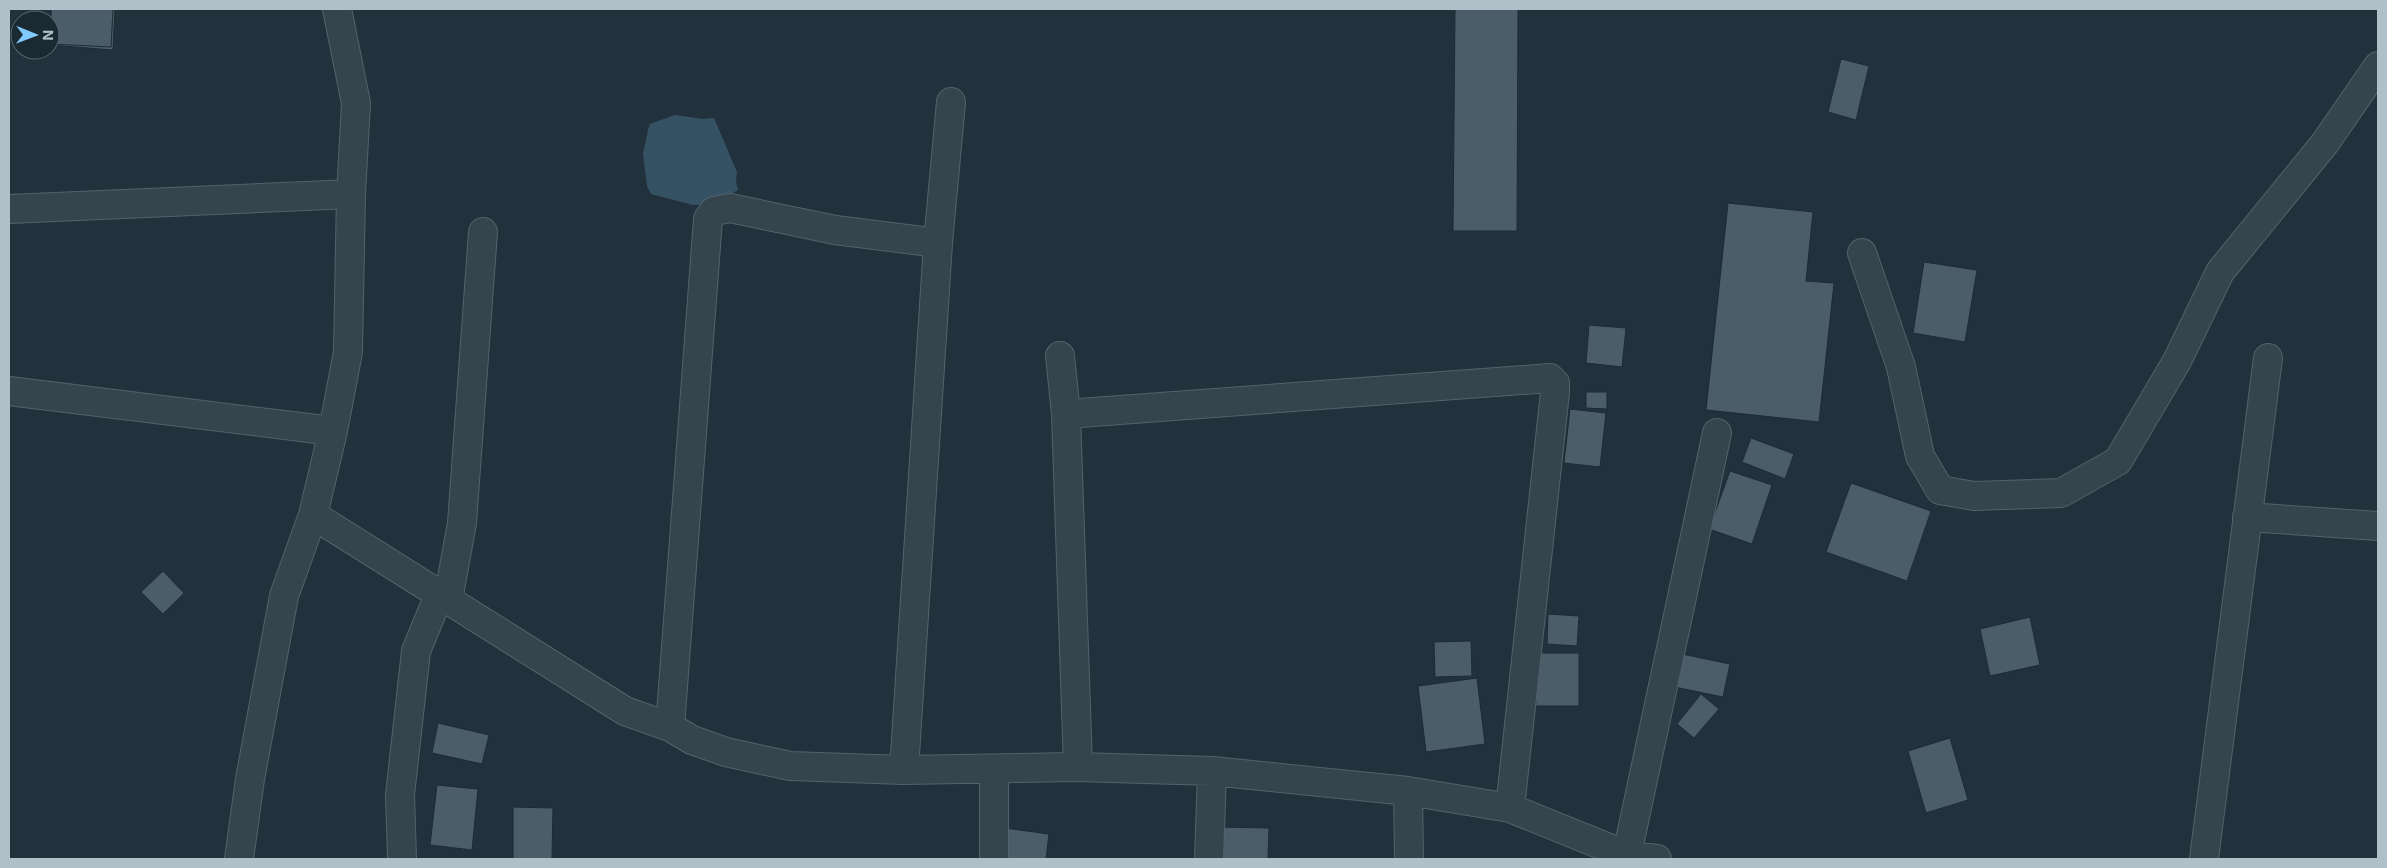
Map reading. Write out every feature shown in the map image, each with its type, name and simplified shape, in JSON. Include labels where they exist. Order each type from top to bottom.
[{"type":"street","points":[[238,859],[250,779],[284,596],[313,515],[334,431],[348,352],[351,194],[356,103],[337,9]]},
{"type":"street","points":[[1862,253],[1901,367],[1920,456],[1940,490],[1974,496],[2061,493],[2118,461],[2177,361],[2220,272],[2325,142],[2378,66]]},
{"type":"street","points":[[904,770],[938,243],[952,102]]},
{"type":"street","points":[[9,209],[351,194]]},
{"type":"street","points":[[670,727],[708,219],[714,211],[730,208],[834,230],[938,243]]},
{"type":"street","points":[[402,859],[400,795],[416,651],[443,597],[462,523],[484,232]]},
{"type":"street","points":[[1060,356],[1066,414],[1078,767]]},
{"type":"street","points":[[2204,859],[2268,358]]},
{"type":"street","points":[[1066,414],[1550,378],[1555,382],[1510,808]]},
{"type":"street","points":[[9,391],[334,431]]},
{"type":"street","points":[[1626,857],[1717,433]]},
{"type":"street","points":[[313,515],[625,711],[670,727],[692,740],[726,752],[790,766],[904,770],[1078,767],[1212,771],[1408,791],[1510,808],[1626,857],[1657,859]]},
{"type":"street","points":[[2247,517],[2378,526]]},
{"type":"street","points":[[994,769],[994,859]]},
{"type":"street","points":[[1209,859],[1212,771]]},
{"type":"street","points":[[1408,791],[1409,859]]},
{"type":"water","points":[[675,115],[703,119],[714,118],[737,172],[736,182],[738,190],[734,192],[732,203],[693,205],[651,194],[647,186],[643,154],[649,126]]},
{"type":"building","points":[[113,9],[111,47],[60,44],[60,10],[51,10]]},
{"type":"building","points":[[115,9],[113,50],[60,46],[60,10],[51,10]]},
{"type":"building","points":[[1455,9],[1518,9],[1517,231],[1453,231]]},
{"type":"building","points":[[1841,59],[1869,66],[1856,120],[1828,112]]},
{"type":"building","points":[[1728,203],[1813,212],[1806,281],[1834,283],[1819,422],[1706,410]]},
{"type":"building","points":[[1924,262],[1977,270],[1965,342],[1913,333]]},
{"type":"building","points":[[1589,325],[1626,328],[1622,367],[1586,363]]},
{"type":"building","points":[[1586,392],[1607,392],[1607,409],[1586,408]]},
{"type":"building","points":[[1570,409],[1606,413],[1600,467],[1564,463]]},
{"type":"building","points":[[1751,438],[1794,454],[1785,479],[1742,462]]},
{"type":"building","points":[[1730,471],[1772,485],[1752,544],[1709,529]]},
{"type":"building","points":[[1851,483],[1931,511],[1907,581],[1826,552]]},
{"type":"building","points":[[163,571],[184,593],[163,614],[141,592]]},
{"type":"building","points":[[1548,614],[1579,616],[1577,646],[1547,644]]},
{"type":"building","points":[[2030,617],[2040,665],[1990,676],[1980,629]]},
{"type":"building","points":[[1471,641],[1472,676],[1435,677],[1434,642]]},
{"type":"building","points":[[1536,653],[1579,653],[1579,706],[1536,706]]},
{"type":"building","points":[[1677,653],[1730,664],[1723,697],[1670,686]]},
{"type":"building","points":[[1477,678],[1485,744],[1426,752],[1418,686]]},
{"type":"building","points":[[1701,694],[1719,709],[1694,738],[1677,724]]},
{"type":"building","points":[[438,723],[489,735],[482,764],[432,753]]},
{"type":"building","points":[[1950,738],[1968,800],[1926,813],[1908,751]]},
{"type":"building","points":[[437,785],[478,789],[472,850],[430,845]]},
{"type":"building","points":[[513,807],[553,808],[552,859],[513,859]]},
{"type":"building","points":[[1218,827],[1269,828],[1268,859],[1217,859]]},
{"type":"building","points":[[1005,828],[1049,834],[1046,859],[1001,859]]}]
